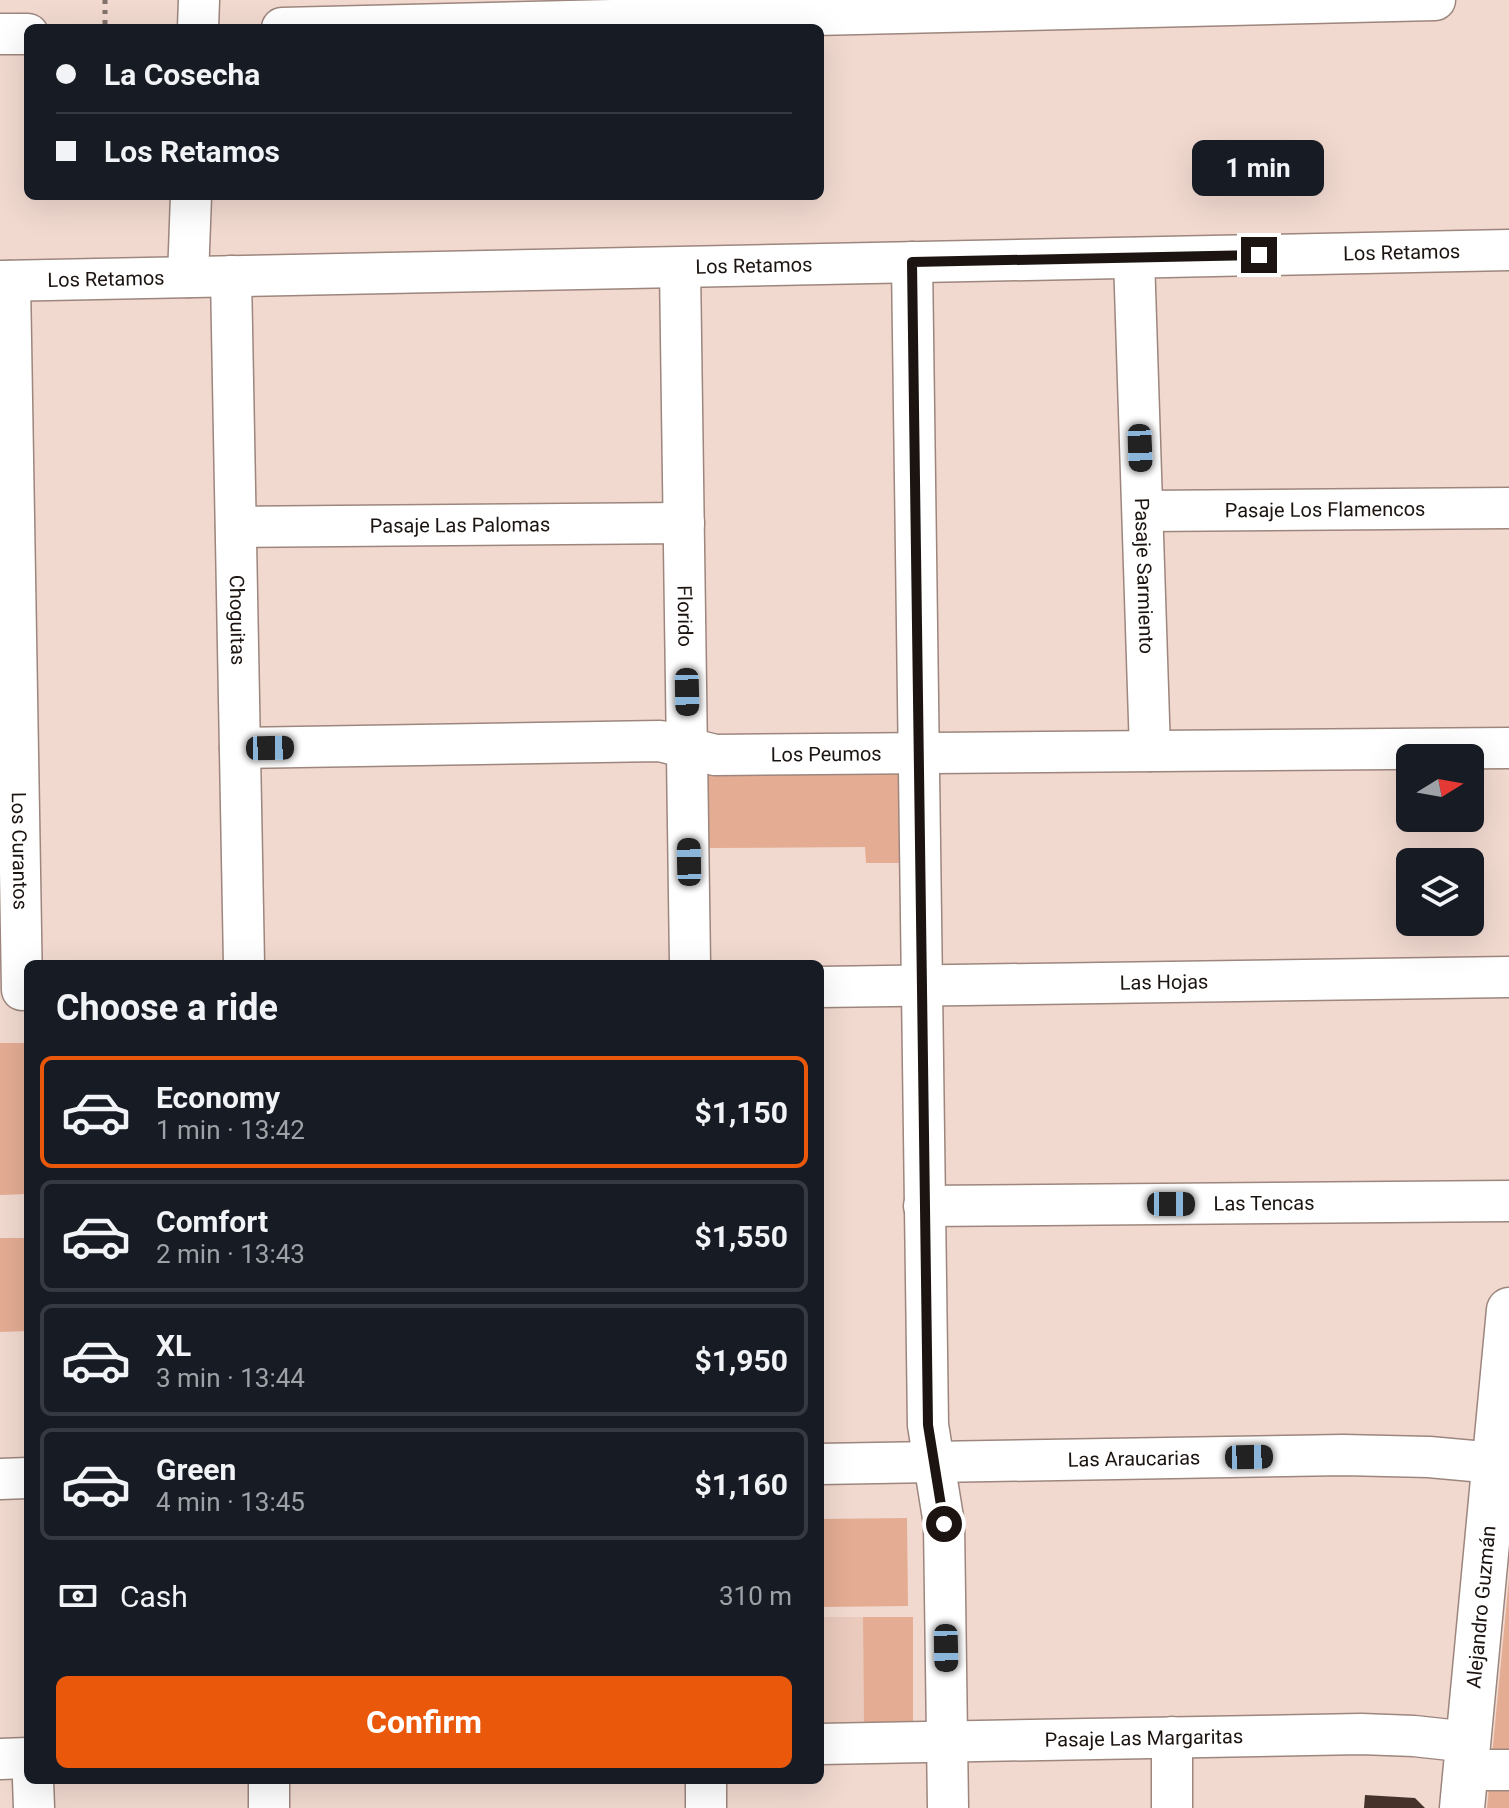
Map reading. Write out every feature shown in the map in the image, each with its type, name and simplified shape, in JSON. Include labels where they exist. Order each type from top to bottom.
[{"type":"street","points":[[198,24],[199,0]]},
{"type":"street","points":[[318,24],[428,12],[1435,0]]},
{"type":"street","points":[[0,34],[24,34]]},
{"type":"street","points":[[188,277],[191,200]]},
{"type":"street","name":"Los Retamos","points":[[5,281],[1509,250]]},
{"type":"street","name":"Pasaje Sarmiento","points":[[1134,258],[1150,751]]},
{"type":"street","points":[[912,262],[928,1425],[944,1524],[948,1808]]},
{"type":"street","name":"Florido","points":[[680,268],[690,960]]},
{"type":"street","name":"Choguitas","points":[[231,276],[244,960]]},
{"type":"street","name":"Los Curantos","points":[[5,281],[9,752],[17,990]]},
{"type":"street","name":"Pasaje Los Flamencos","points":[[1143,511],[1509,508]]},
{"type":"street","name":"Pasaje Las Palomas","points":[[236,527],[684,523]]},
{"type":"street","name":"Los Peumos","points":[[240,748],[660,741],[715,755],[1509,748]]},
{"type":"street","name":"Las Hojas","points":[[824,987],[1509,977]]},
{"type":"street","name":"Las Tencas","points":[[924,1206],[1509,1201]]},
{"type":"street","name":"Alejandro Guzmán","points":[[1466,1773],[1498,1536],[1495,1463],[1509,1310]]},
{"type":"street","name":"Las Araucarias","points":[[824,1464],[1343,1455],[1429,1457],[1495,1463]]},
{"type":"street","points":[[0,1479],[24,1478]]},
{"type":"street","name":"Pasaje Las Margaritas","points":[[824,1744],[1361,1734],[1414,1736],[1466,1773],[1509,1770]]},
{"type":"street","points":[[1172,1737],[1172,1808]]},
{"type":"street","points":[[0,1759],[24,1758]]},
{"type":"street","points":[[33,1784],[34,1808]]},
{"type":"street","points":[[269,1784],[269,1808]]},
{"type":"street","points":[[706,1784],[706,1808]]},
{"type":"path","points":[[105,0],[105,24]]},
{"type":"shaded area","points":[[907,768],[908,863],[866,863],[865,847],[707,848],[707,770]]},
{"type":"shaded area","points":[[0,1043],[24,1043],[24,1194],[0,1195]]},
{"type":"shaded area","points":[[0,1238],[24,1238],[24,1331],[0,1332]]},
{"type":"shaded area","points":[[907,1518],[908,1606],[824,1607],[824,1519]]},
{"type":"shaded area","points":[[1509,1578],[1509,1808],[1487,1808]]},
{"type":"shaded area","points":[[824,1617],[863,1617],[864,1733],[824,1733]]},
{"type":"shaded area","points":[[863,1617],[913,1617],[913,1733],[864,1733]]},
{"type":"building","points":[[1365,1795],[1415,1798],[1425,1808],[1364,1808]]},
{"type":"route","points":[[944,1524],[928,1425],[912,262],[1259,255]]}]
